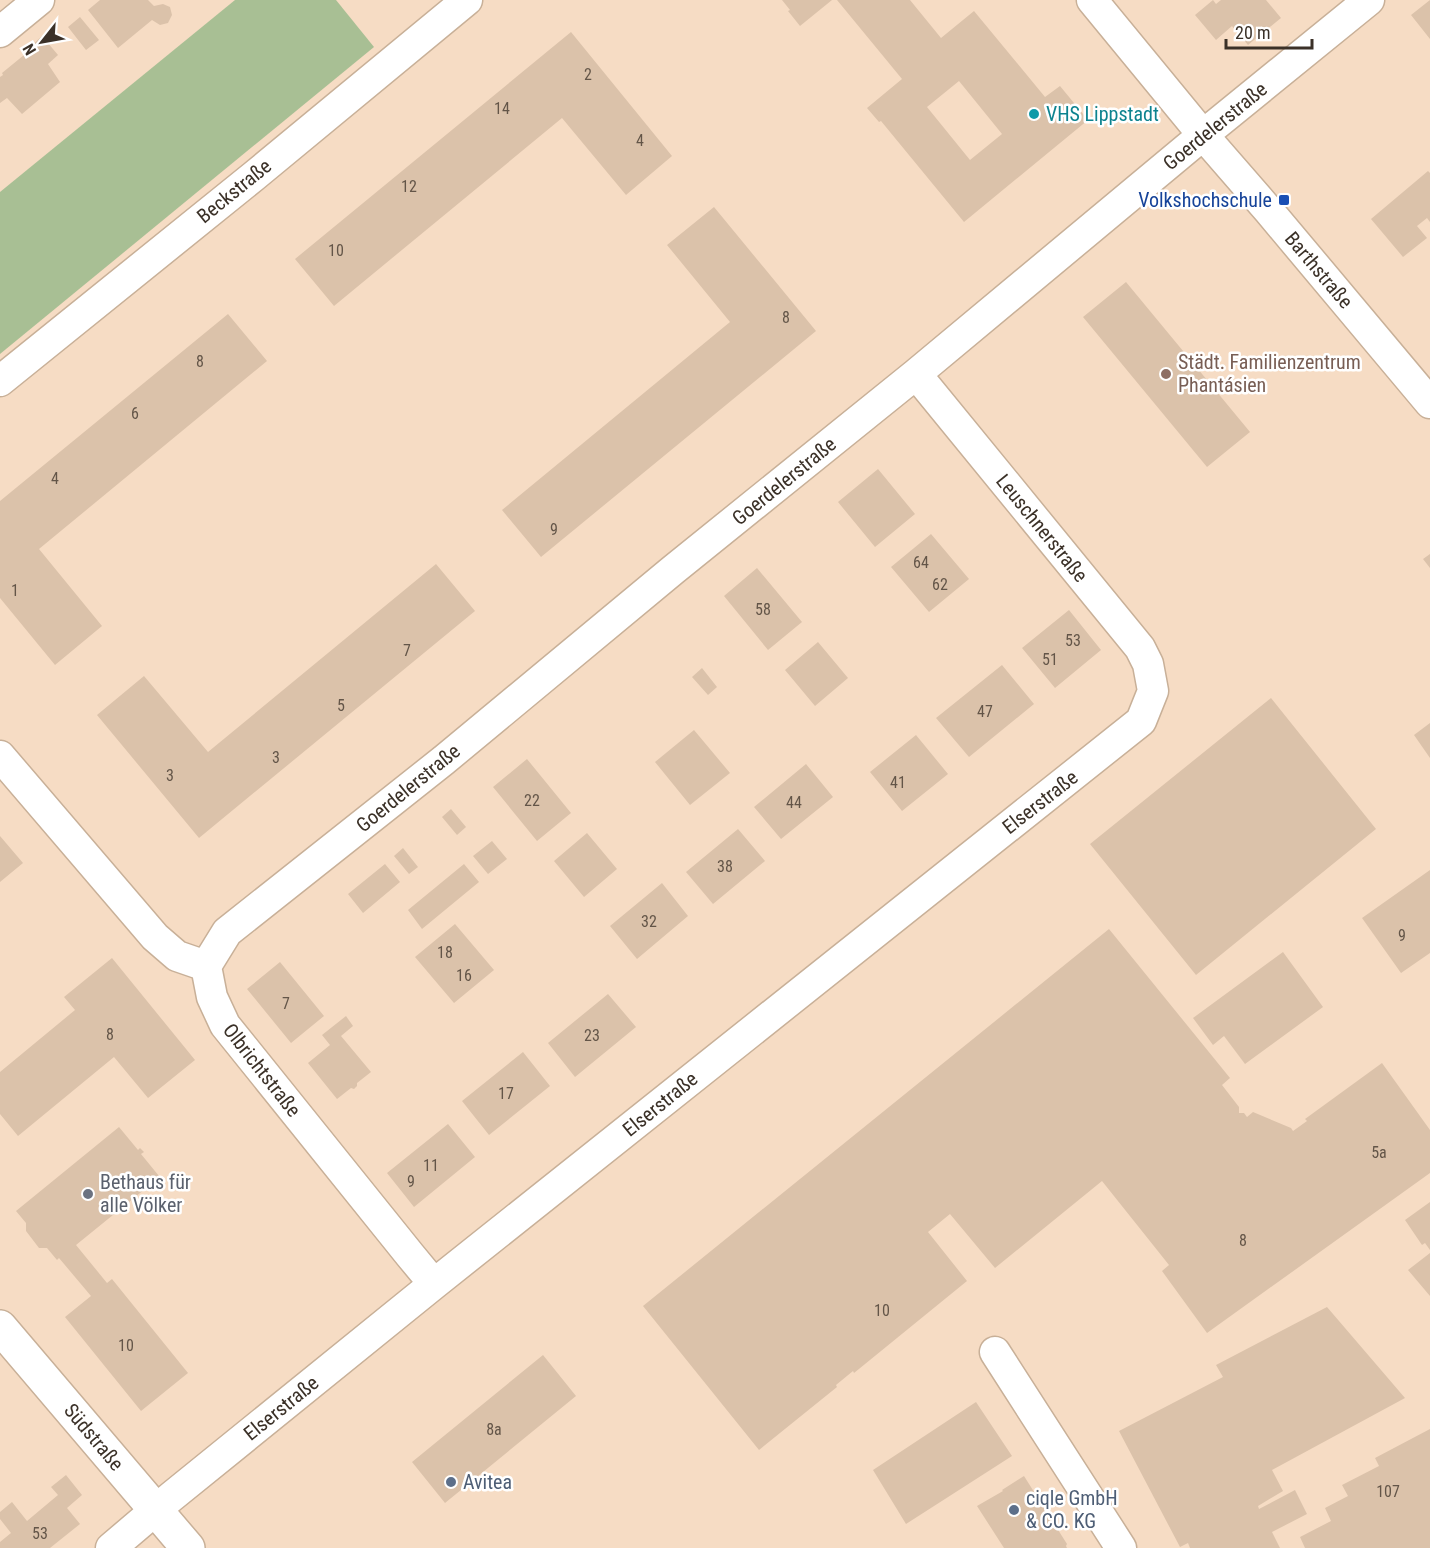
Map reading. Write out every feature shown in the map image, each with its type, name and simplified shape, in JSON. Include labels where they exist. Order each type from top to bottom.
[{"type":"main road","name":"Südstraße","points":[[0,1327],[188,1548]]},
{"type":"street","points":[[0,32],[39,0]]},
{"type":"street","name":"Beckstraße","points":[[0,381],[467,0]]},
{"type":"street","name":"Barthstraße","points":[[1092,0],[1430,403]]},
{"type":"street","name":"Goerdelerstraße","points":[[206,966],[227,932],[444,760],[1369,0]]},
{"type":"street","name":"Leuschnerstraße","points":[[916,374],[1140,648],[1148,664],[1153,691]]},
{"type":"street","name":"Elserstraße","points":[[111,1548],[434,1284],[1141,722],[1153,691]]},
{"type":"street","points":[[0,756],[155,937],[177,956],[206,966]]},
{"type":"street","name":"Olbrichtstraße","points":[[206,966],[212,997],[225,1024],[434,1284]]},
{"type":"street","points":[[995,1352],[1121,1548]]},
{"type":"green space","points":[[235,0],[336,0],[374,47],[0,354],[0,192]]},
{"type":"building","points":[[100,0],[148,0],[154,6],[163,4],[170,7],[172,15],[168,23],[160,25],[152,20],[118,48],[88,10]]},
{"type":"building","points":[[782,0],[832,0],[800,26]]},
{"type":"building","name":"VHS Lippstadt","points":[[837,0],[910,0],[941,38],[974,11],[1045,97],[1060,86],[1088,120],[964,222],[881,121],[879,122],[867,108],[902,79]],"holes":[[[959,81],[1002,134],[970,160],[927,107]]]},
{"type":"building","points":[[1213,0],[1216,4],[1221,0],[1266,0],[1281,18],[1248,45],[1232,26],[1216,40],[1195,15]]},
{"type":"building","points":[[1430,0],[1430,39],[1411,15]]},
{"type":"building","points":[[80,17],[99,40],[86,50],[68,27]]},
{"type":"building","points":[[571,32],[672,156],[626,195],[562,118],[334,306],[295,259]]},
{"type":"building","points":[[42,36],[58,55],[48,64],[60,82],[22,114],[7,98],[0,103],[0,77],[24,55],[26,56],[33,50],[30,47]]},
{"type":"building","points":[[1428,171],[1430,173],[1430,222],[1427,218],[1417,226],[1427,238],[1403,257],[1371,219]]},
{"type":"building","points":[[714,207],[816,331],[541,557],[502,510],[730,322],[667,245]]},
{"type":"building","name":"Städt. Familienzentrum Phantásien","points":[[1126,282],[1250,432],[1207,467],[1083,317]]},
{"type":"building","points":[[228,314],[267,361],[39,549],[102,626],[55,665],[0,598],[0,501]]},
{"type":"building","points":[[878,469],[915,514],[875,547],[838,502]]},
{"type":"building","points":[[931,534],[969,579],[929,612],[891,567]]},
{"type":"building","points":[[1430,554],[1430,568],[1423,559]]},
{"type":"building","points":[[436,564],[475,611],[199,838],[97,715],[144,676],[208,752]]},
{"type":"building","points":[[757,568],[802,622],[768,650],[724,596]]},
{"type":"building","points":[[1069,610],[1101,650],[1055,688],[1022,648]]},
{"type":"building","points":[[818,642],[848,678],[815,706],[785,670]]},
{"type":"building","points":[[1002,665],[1034,704],[969,757],[936,718]]},
{"type":"building","points":[[702,668],[717,687],[708,695],[692,677]]},
{"type":"building","points":[[1271,698],[1376,829],[1196,975],[1090,844]]},
{"type":"building","points":[[1430,723],[1430,758],[1414,735]]},
{"type":"building","points":[[694,730],[730,773],[690,805],[655,762]]},
{"type":"building","points":[[916,735],[948,774],[902,811],[870,772]]},
{"type":"building","points":[[527,759],[571,813],[537,841],[493,787]]},
{"type":"building","points":[[806,764],[833,797],[781,839],[754,807]]},
{"type":"building","points":[[451,809],[466,827],[457,835],[442,817]]},
{"type":"building","points":[[738,829],[765,861],[713,904],[686,872]]},
{"type":"building","points":[[587,833],[617,869],[584,897],[554,861]]},
{"type":"building","points":[[0,836],[23,863],[0,882]]},
{"type":"building","points":[[492,841],[507,859],[488,874],[473,856]]},
{"type":"building","points":[[403,848],[418,867],[409,874],[394,856]]},
{"type":"building","points":[[385,864],[400,882],[363,913],[348,894]]},
{"type":"building","points":[[464,864],[479,882],[422,929],[408,910]]},
{"type":"building","points":[[1430,870],[1430,953],[1401,973],[1362,918]]},
{"type":"building","points":[[662,883],[688,916],[637,959],[610,926]]},
{"type":"building","points":[[455,924],[494,970],[454,1003],[415,957]]},
{"type":"building","points":[[1109,929],[1230,1078],[1222,1085],[1239,1107],[1239,1113],[1244,1113],[1247,1117],[1253,1112],[1291,1128],[1293,1131],[1307,1121],[1305,1119],[1382,1063],[1430,1130],[1430,1173],[1207,1333],[1162,1271],[1169,1265],[1102,1181],[995,1268],[950,1214],[928,1232],[967,1281],[854,1373],[853,1371],[836,1385],[837,1387],[759,1450],[643,1306]]},
{"type":"building","points":[[1283,952],[1323,1007],[1245,1064],[1224,1036],[1213,1045],[1193,1018]]},
{"type":"building","points":[[112,958],[195,1060],[148,1098],[114,1057],[18,1136],[0,1114],[0,1072],[75,1010],[64,997]]},
{"type":"building","points":[[280,962],[324,1016],[291,1043],[247,989]]},
{"type":"building","points":[[608,994],[636,1027],[575,1077],[548,1043]]},
{"type":"building","points":[[346,1016],[353,1026],[341,1036],[371,1072],[357,1083],[354,1089],[351,1088],[337,1099],[308,1063],[330,1045],[322,1035]]},
{"type":"building","points":[[523,1052],[550,1086],[489,1135],[462,1101]]},
{"type":"building","points":[[448,1124],[475,1157],[414,1207],[387,1173]]},
{"type":"building","points":[[119,1127],[138,1150],[140,1148],[144,1152],[141,1154],[161,1176],[76,1245],[107,1283],[112,1279],[188,1373],[141,1411],[65,1317],[91,1296],[59,1258],[57,1260],[47,1248],[39,1248],[26,1231],[26,1223],[16,1211]]},
{"type":"building","points":[[1430,1202],[1430,1250],[1425,1243],[1422,1245],[1405,1220]]},
{"type":"building","points":[[1430,1253],[1430,1296],[1408,1270]]},
{"type":"building","points":[[1327,1307],[1405,1398],[1272,1470],[1283,1491],[1258,1506],[1259,1509],[1295,1490],[1307,1514],[1272,1532],[1280,1548],[1190,1548],[1188,1543],[1180,1547],[1119,1431],[1223,1377],[1216,1365]]},
{"type":"building","points":[[543,1355],[576,1396],[445,1503],[412,1462]]},
{"type":"building","points":[[976,1402],[1012,1456],[906,1524],[873,1470]]},
{"type":"building","points":[[1430,1429],[1430,1548],[1305,1548],[1300,1537],[1331,1521],[1325,1508],[1348,1496],[1342,1485],[1379,1466],[1375,1458]]},
{"type":"building","points":[[66,1475],[82,1495],[67,1508],[80,1524],[50,1548],[0,1548],[0,1542],[11,1533],[0,1519],[0,1512],[12,1502],[27,1521],[58,1495],[51,1487]]},
{"type":"building","points":[[1024,1476],[1067,1544],[1067,1548],[1004,1548],[977,1506]]},
{"type":"place","name":"VHS Lippstadt","points":[[1034,114]]},
{"type":"place","name":"Volkshochschule","points":[[1284,200]]},
{"type":"place","name":"Städt. Familienzentrum Phantásien","points":[[1166,374]]},
{"type":"place","name":"Bethaus für alle Völker","points":[[88,1194]]},
{"type":"place","name":"Avitea","points":[[451,1482]]},
{"type":"place","name":"ciqle GmbH & CO. KG","points":[[1014,1510]]}]
